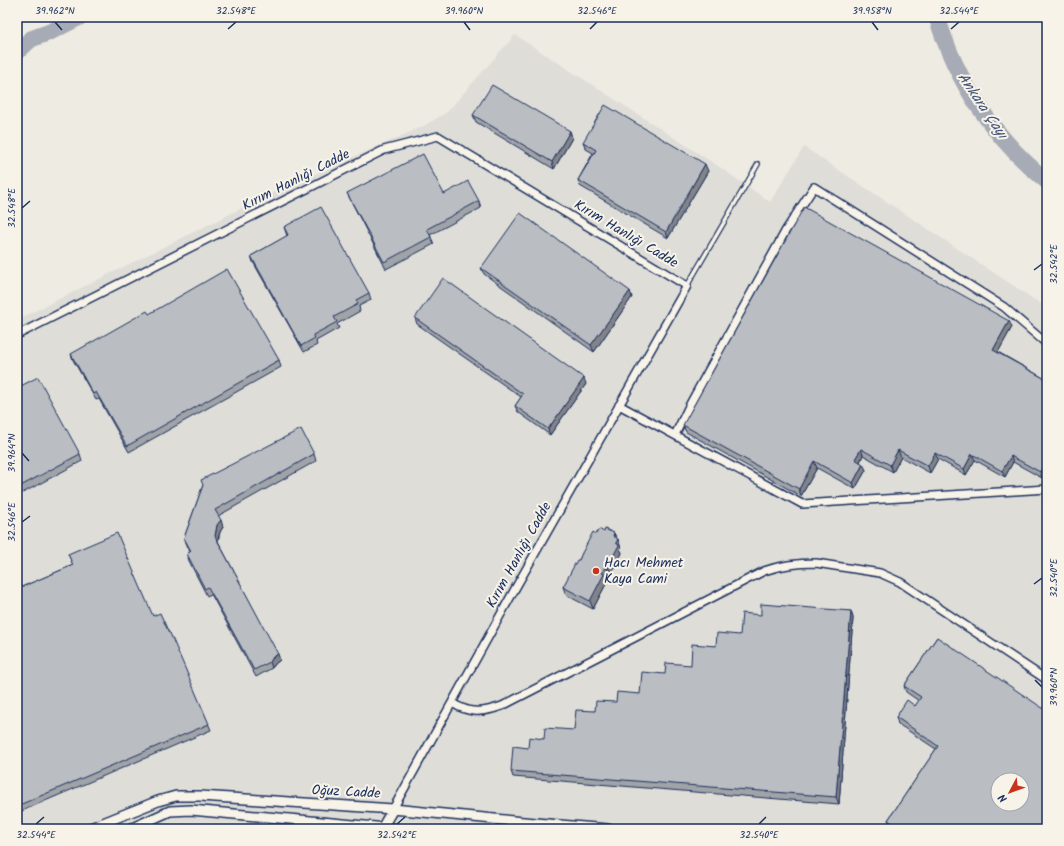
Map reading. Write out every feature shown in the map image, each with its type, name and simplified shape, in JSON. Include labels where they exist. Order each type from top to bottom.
[{"type":"street","name":"Kırım Hanlığı Cadde","points":[[17,335],[384,150],[438,136],[687,286],[393,809]]},
{"type":"street","points":[[675,435],[689,406],[786,230],[814,187],[1004,307],[1047,344]]},
{"type":"street","points":[[619,405],[802,504],[1047,489]]},
{"type":"street","points":[[452,703],[463,709],[475,712],[481,712],[502,706],[753,576],[788,564],[806,563],[816,563],[880,573],[900,582],[1047,680]]},
{"type":"street","name":"Oğuz Cadde","points":[[88,829],[158,801],[176,796],[200,796],[393,809],[608,829]]},
{"type":"street","points":[[382,828],[393,809]]},
{"type":"street","points":[[130,829],[170,811],[191,810],[397,829]]},
{"type":"lane","points":[[687,286],[758,164]]},
{"type":"shaded area","points":[[515,35],[718,166],[770,202],[804,147],[1047,308],[1047,829],[17,829],[17,320],[272,193],[424,126],[447,112]]},
{"type":"building","points":[[492,85],[570,131],[552,162],[473,115]]},
{"type":"building","points":[[605,105],[705,164],[666,232],[578,180],[596,150],[583,142]]},
{"type":"building","points":[[423,154],[444,194],[468,181],[479,201],[427,229],[431,237],[384,262],[347,193]]},
{"type":"building","points":[[321,207],[369,293],[356,300],[358,304],[334,317],[337,322],[313,335],[315,338],[301,346],[251,256],[288,235],[284,227]]},
{"type":"building","points":[[804,207],[1009,321],[993,350],[1047,380],[1047,458],[1040,472],[1011,456],[1002,471],[972,454],[964,469],[935,453],[928,466],[898,450],[890,465],[861,449],[855,459],[863,464],[853,483],[814,461],[799,489],[683,425]]},
{"type":"building","points":[[520,213],[630,291],[591,345],[481,268]]},
{"type":"building","points":[[227,269],[279,360],[127,446],[96,392],[93,394],[71,354],[147,311],[149,314]]},
{"type":"building","points":[[443,278],[584,378],[548,429],[515,406],[523,394],[415,318]]},
{"type":"building","points":[[38,377],[80,454],[17,488],[17,388]]},
{"type":"building","points":[[301,429],[314,454],[215,510],[221,520],[217,525],[215,536],[278,654],[273,657],[270,662],[254,670],[208,587],[205,589],[187,554],[191,551],[184,538],[203,485],[201,480]]},
{"type":"building","name":"Hacı Mehmet Kaya Cami","points":[[599,529],[604,532],[605,529],[614,533],[613,536],[618,539],[616,543],[619,545],[608,566],[606,565],[602,573],[604,574],[590,601],[563,587],[593,532],[596,534]]},
{"type":"building","points":[[117,533],[153,616],[160,613],[170,633],[209,724],[17,806],[17,589],[73,565],[68,554]]},
{"type":"building","points":[[761,604],[851,611],[836,797],[511,771],[513,746],[528,748],[529,737],[544,739],[545,728],[574,730],[576,710],[595,711],[596,701],[616,702],[617,692],[640,694],[642,672],[665,674],[666,663],[691,665],[692,644],[716,646],[717,633],[740,635],[742,613],[761,615]]},
{"type":"building","points":[[937,637],[1047,711],[1047,829],[901,829],[888,820],[938,746],[896,717],[907,700],[915,706],[921,697],[904,686]]},
{"type":"waterway","name":"Ankara Çayı","points":[[17,52],[31,39],[50,32],[80,17]]},
{"type":"waterway","name":"Ankara Çayı","points":[[937,17],[955,64],[979,107],[1010,147],[1047,181]]},
{"type":"place","name":"Hacı Mehmet Kaya Cami","points":[[596,571]]}]
